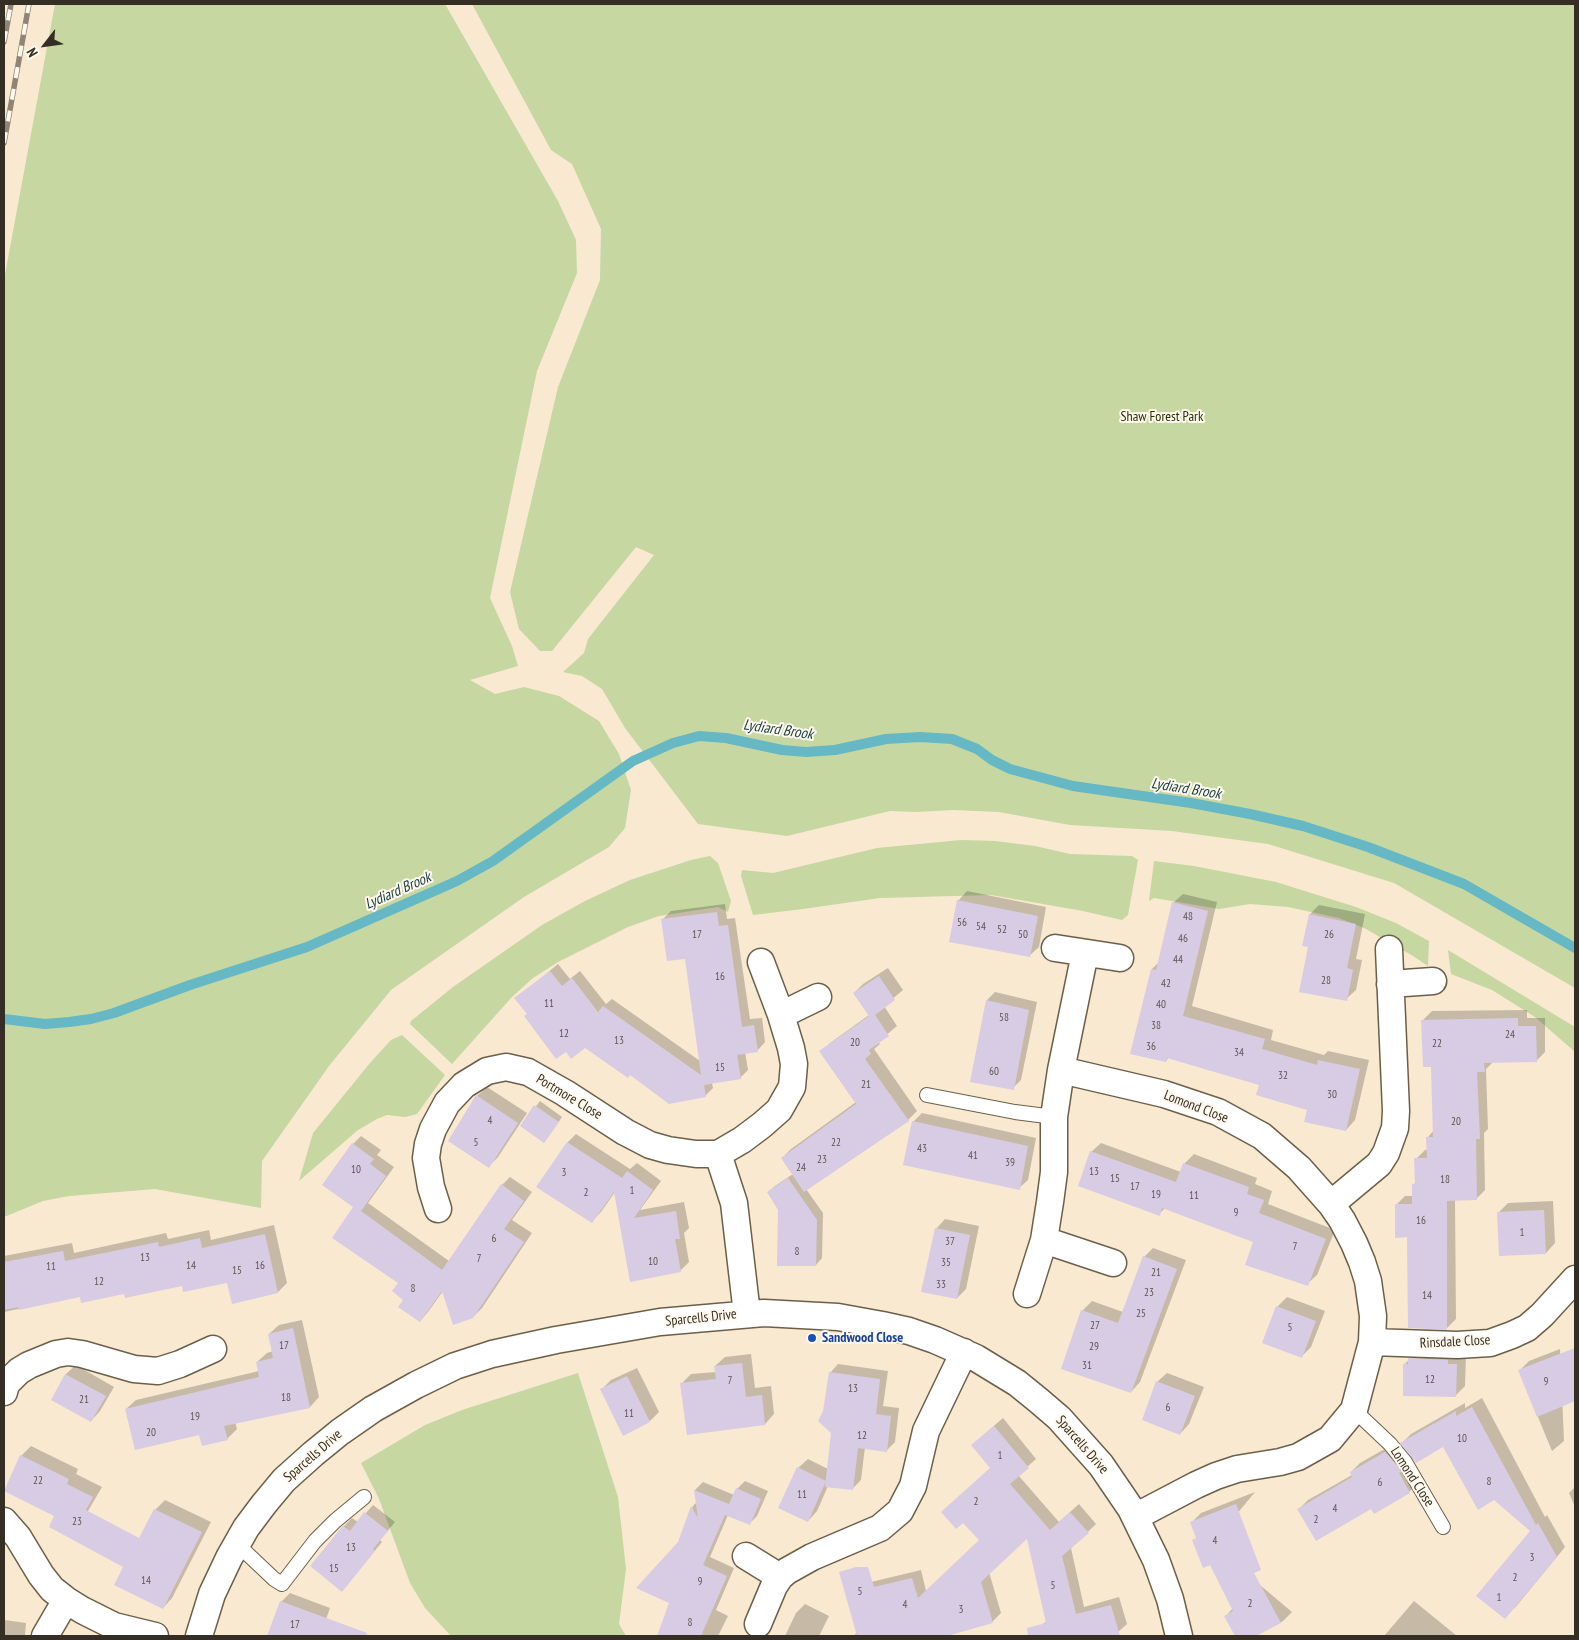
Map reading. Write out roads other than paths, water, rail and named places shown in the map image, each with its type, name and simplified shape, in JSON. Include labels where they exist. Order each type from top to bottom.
[{"type":"street","points":[[1055,948],[1120,958]]},
{"type":"street","points":[[1331,1204],[1379,1164],[1392,1141],[1396,1128],[1389,949]]},
{"type":"street","points":[[1027,1294],[1044,1240],[1054,1172],[1054,1117],[1061,1070],[1085,952]]},
{"type":"street","points":[[747,1314],[734,1203],[718,1154],[762,1126],[779,1110],[792,1087],[794,1064],[781,1015],[761,962]]},
{"type":"street","points":[[1390,984],[1433,981]]},
{"type":"street","points":[[781,1015],[818,997]]},
{"type":"street","name":"Portmore Close","points":[[438,1209],[431,1187],[426,1158],[433,1129],[447,1102],[458,1090],[477,1076],[497,1068],[516,1069],[542,1079],[625,1132],[650,1145],[696,1154],[718,1154]]},
{"type":"street","name":"Lomond Close","points":[[1061,1070],[1164,1094],[1218,1112],[1262,1136],[1299,1168],[1331,1204],[1354,1243],[1368,1281],[1373,1316],[1372,1342],[1354,1410],[1330,1440],[1298,1457],[1237,1469],[1216,1476],[1136,1517]]},
{"type":"street","points":[[1044,1240],[1113,1263]]},
{"type":"street","name":"Rinsdale Close","points":[[1372,1342],[1457,1345],[1490,1343],[1526,1328],[1542,1315],[1575,1279]]},
{"type":"street","name":"Sparcells Drive","points":[[199,1636],[212,1594],[237,1544],[258,1512],[284,1480],[340,1432],[373,1409],[455,1366],[492,1354],[556,1340],[660,1322],[747,1314],[815,1315],[882,1324],[935,1340],[964,1352],[1017,1383],[1059,1418],[1118,1487],[1136,1517],[1156,1560],[1170,1599],[1179,1636]]},
{"type":"street","points":[[4,1392],[6,1384],[19,1371],[56,1354],[68,1352],[82,1354],[134,1369],[158,1371],[180,1364],[213,1349]]},
{"type":"street","points":[[758,1624],[774,1586],[780,1577],[796,1564],[880,1528],[900,1511],[913,1486],[926,1431],[964,1352]]},
{"type":"street","points":[[4,1521],[18,1537],[41,1575],[52,1589],[66,1600],[114,1626],[155,1636]]},
{"type":"street","points":[[746,1556],[780,1577]]},
{"type":"street","points":[[45,1636],[66,1600]]},
{"type":"lane","points":[[927,1095],[1015,1112],[1054,1117]]},
{"type":"lane","name":"Lomond Close","points":[[1354,1410],[1406,1462],[1443,1527]]},
{"type":"lane","points":[[237,1544],[274,1579],[282,1584],[315,1540],[364,1497]]},
{"type":"waterway","name":"Lydiard Brook","points":[[4,1019],[45,1024],[91,1019],[114,1013],[190,985],[307,947],[457,881],[493,861],[633,761],[673,743],[699,736],[726,738],[782,750],[806,752],[835,750],[886,739],[920,737],[952,739],[977,749],[992,760],[1010,769],[1073,786],[1191,803],[1250,814],[1303,826],[1368,847],[1464,884],[1575,948]]},
{"type":"railway","points":[[4,42],[11,4]]},
{"type":"railway","points":[[4,143],[29,4]]},
{"type":"place","name":"Sandwood Close","points":[[812,1338]]},
{"type":"park label","name":"Shaw Forest Park","points":[[1162,417]]}]
